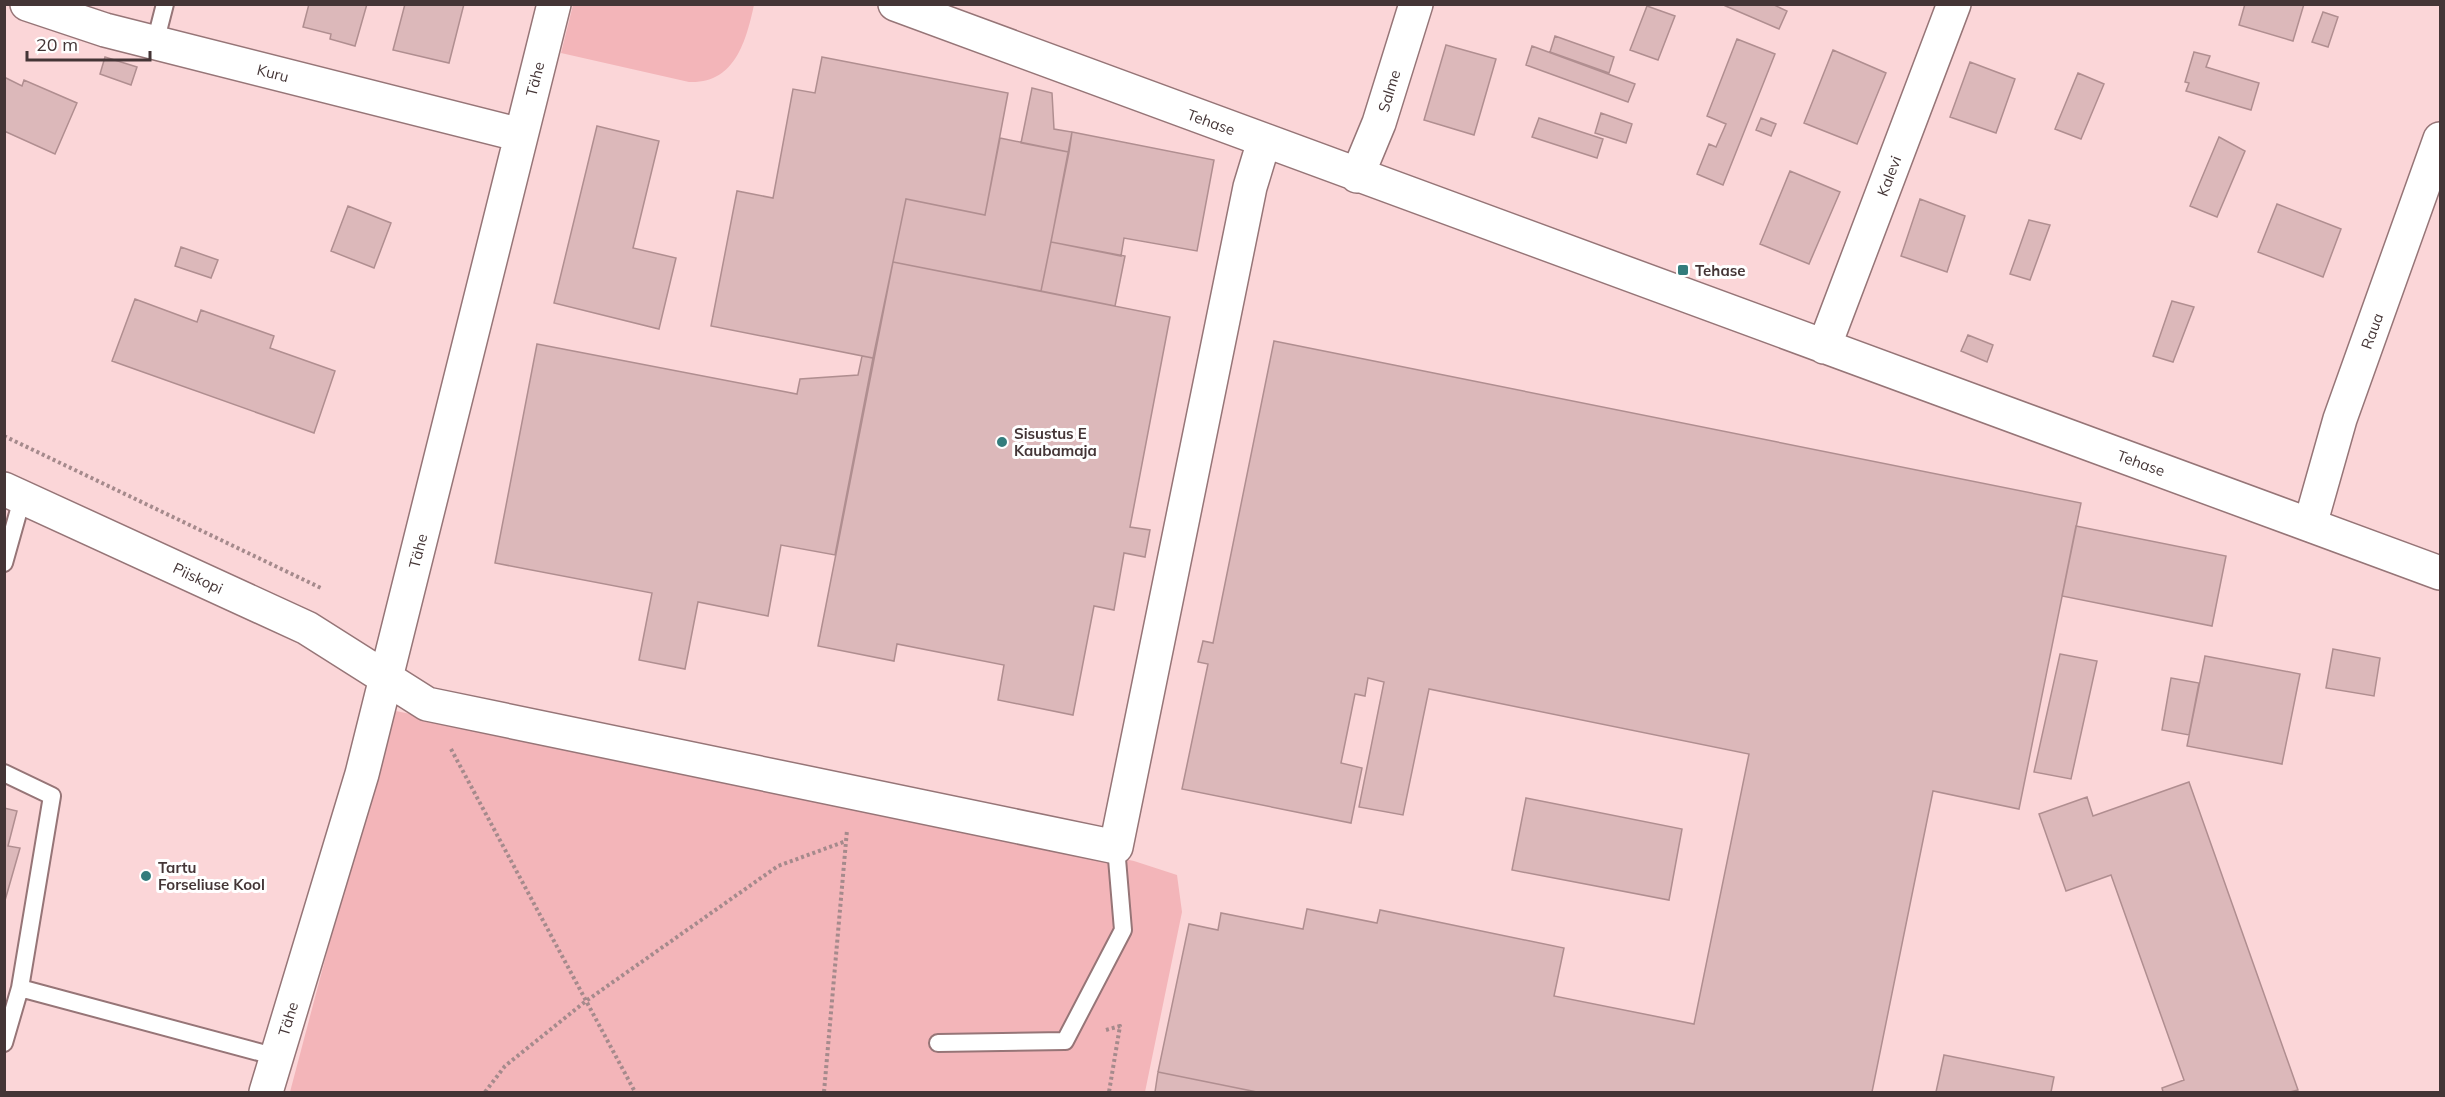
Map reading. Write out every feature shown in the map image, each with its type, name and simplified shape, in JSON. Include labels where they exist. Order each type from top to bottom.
[{"type":"street","name":"Kuru","points":[[27,4],[155,43],[521,135]]},
{"type":"street","name":"Tähe","points":[[266,1092],[362,774],[554,4]]},
{"type":"street","name":"Tehase","points":[[895,4],[2440,573]]},
{"type":"street","name":"Salme","points":[[1357,176],[1379,123],[1416,4]]},
{"type":"street","name":"Kalevi","points":[[1824,347],[1954,4]]},
{"type":"street","name":"Raua","points":[[2310,525],[2340,419],[2440,139]]},
{"type":"street","points":[[427,704],[1116,847],[1250,188],[1264,141]]},
{"type":"street","name":"Piiskopi","points":[[13,494],[307,628],[427,704]]},
{"type":"lane","points":[[155,43],[165,4]]},
{"type":"lane","points":[[4,562],[13,494]]},
{"type":"lane","points":[[4,773],[52,796],[20,988],[4,1043]]},
{"type":"lane","points":[[938,1043],[1065,1041],[1123,930],[1116,847]]},
{"type":"lane","points":[[20,988],[277,1057]]},
{"type":"path","points":[[4,436],[321,588]]},
{"type":"path","points":[[427,704],[634,1092]]},
{"type":"path","points":[[485,1092],[505,1066],[586,1001],[778,866],[846,841],[824,1092]]},
{"type":"path","points":[[1065,1041],[1120,1026],[1109,1092]]},
{"type":"shaded area","points":[[573,4],[754,5],[742,46],[728,68],[705,81],[689,82],[561,53]]},
{"type":"shaded area","points":[[391,710],[1134,861],[1177,875],[1182,912],[1145,1092],[290,1092]]},
{"type":"building","points":[[309,4],[367,4],[355,46],[330,39],[331,34],[303,27]]},
{"type":"building","points":[[405,4],[464,4],[449,63],[393,50]]},
{"type":"building","points":[[1721,4],[1772,4],[1787,11],[1779,29]]},
{"type":"building","points":[[2245,4],[2304,4],[2293,41],[2239,25]]},
{"type":"building","points":[[1647,6],[1675,16],[1658,60],[1630,50]]},
{"type":"building","points":[[2323,12],[2338,17],[2328,47],[2312,42]]},
{"type":"building","points":[[1555,36],[1614,57],[1609,73],[1550,52]]},
{"type":"building","points":[[1737,39],[1775,54],[1723,185],[1697,174],[1709,144],[1716,147],[1726,124],[1707,116]]},
{"type":"building","points":[[1446,45],[1496,59],[1474,135],[1424,120]]},
{"type":"building","points":[[1532,46],[1635,84],[1628,102],[1526,65]]},
{"type":"building","points":[[1833,50],[1886,73],[1857,144],[1804,123]]},
{"type":"building","points":[[2194,52],[2210,56],[2206,67],[2259,83],[2251,110],[2186,91],[2189,83],[2185,82]]},
{"type":"building","points":[[105,57],[137,67],[131,85],[100,74]]},
{"type":"building","points":[[822,57],[1008,93],[985,215],[906,199],[873,358],[711,326],[737,191],[773,198],[793,89],[815,93]]},
{"type":"building","points":[[1970,62],[2015,79],[1996,133],[1950,117]]},
{"type":"building","points":[[2078,73],[2104,84],[2081,139],[2055,129]]},
{"type":"building","points":[[4,77],[22,86],[24,80],[77,103],[55,154],[4,131]]},
{"type":"building","points":[[1032,88],[1052,93],[1054,129],[1072,132],[1069,152],[1021,143]]},
{"type":"building","points":[[1601,113],[1632,124],[1626,143],[1595,133]]},
{"type":"building","points":[[1539,118],[1603,139],[1597,158],[1532,137]]},
{"type":"building","points":[[1761,118],[1776,124],[1771,136],[1756,130]]},
{"type":"building","points":[[597,126],[659,141],[633,248],[676,258],[659,329],[554,303]]},
{"type":"building","points":[[1072,132],[1214,160],[1197,251],[1124,238],[1121,256],[1051,242]]},
{"type":"building","points":[[2219,137],[2245,151],[2217,217],[2190,206]]},
{"type":"building","points":[[1000,138],[1069,152],[1041,291],[893,262],[906,199],[985,215]]},
{"type":"building","points":[[1790,171],[1840,192],[1809,264],[1760,244]]},
{"type":"building","points":[[1920,199],[1965,216],[1947,272],[1901,256]]},
{"type":"building","points":[[2277,204],[2341,229],[2323,277],[2258,252]]},
{"type":"building","points":[[348,206],[391,223],[374,268],[331,251]]},
{"type":"building","points":[[2029,220],[2050,225],[2030,280],[2010,274]]},
{"type":"building","points":[[1051,242],[1125,256],[1115,306],[1041,291]]},
{"type":"building","points":[[181,247],[218,260],[211,278],[175,266]]},
{"type":"building","name":"Sisustus E Kaubamaja","points":[[893,262],[1170,317],[1130,527],[1150,530],[1145,557],[1124,553],[1114,610],[1094,606],[1073,715],[998,700],[1004,665],[897,644],[894,661],[818,646]]},
{"type":"building","points":[[135,299],[197,322],[201,310],[274,336],[270,348],[335,371],[314,433],[112,361]]},
{"type":"building","points":[[2172,301],[2194,307],[2173,362],[2153,356]]},
{"type":"building","points":[[1968,335],[1993,345],[1987,362],[1961,351]]},
{"type":"building","points":[[1274,341],[2081,503],[2019,809],[1933,791],[1872,1092],[1257,1092],[1158,1072],[1189,924],[1218,930],[1221,913],[1303,929],[1307,909],[1377,923],[1380,910],[1564,948],[1554,996],[1694,1024],[1749,754],[1429,689],[1403,815],[1359,807],[1384,682],[1368,678],[1365,696],[1355,694],[1341,763],[1362,768],[1351,823],[1182,789],[1208,664],[1198,662],[1203,641],[1213,643]]},
{"type":"building","points":[[537,344],[797,394],[800,379],[858,375],[862,356],[873,358],[835,555],[781,545],[768,616],[698,602],[685,669],[639,660],[652,593],[495,563]]},
{"type":"building","points":[[2076,526],[2226,556],[2212,626],[2062,596]]},
{"type":"building","points":[[2333,649],[2380,658],[2374,696],[2326,688]]},
{"type":"building","points":[[2060,654],[2097,661],[2071,779],[2034,772]]},
{"type":"building","points":[[2205,656],[2300,674],[2282,764],[2187,746]]},
{"type":"building","points":[[2171,678],[2199,683],[2189,735],[2162,730]]},
{"type":"building","points":[[2189,782],[2298,1090],[2290,1092],[2163,1092],[2162,1088],[2184,1080],[2111,875],[2066,891],[2039,814],[2087,797],[2093,816]]},
{"type":"building","points":[[1526,798],[1682,829],[1669,900],[1512,870]]},
{"type":"building","points":[[4,808],[17,811],[8,846],[20,848],[4,904]]},
{"type":"building","points":[[1944,1055],[2054,1077],[2051,1092],[1936,1092]]},
{"type":"building","points":[[1158,1072],[1257,1092],[1155,1092]]},
{"type":"place","name":"Tehase","points":[[1683,270]]},
{"type":"place","name":"Sisustus E Kaubamaja","points":[[1002,442]]},
{"type":"place","name":"Tartu Forseliuse Kool","points":[[146,876]]}]
